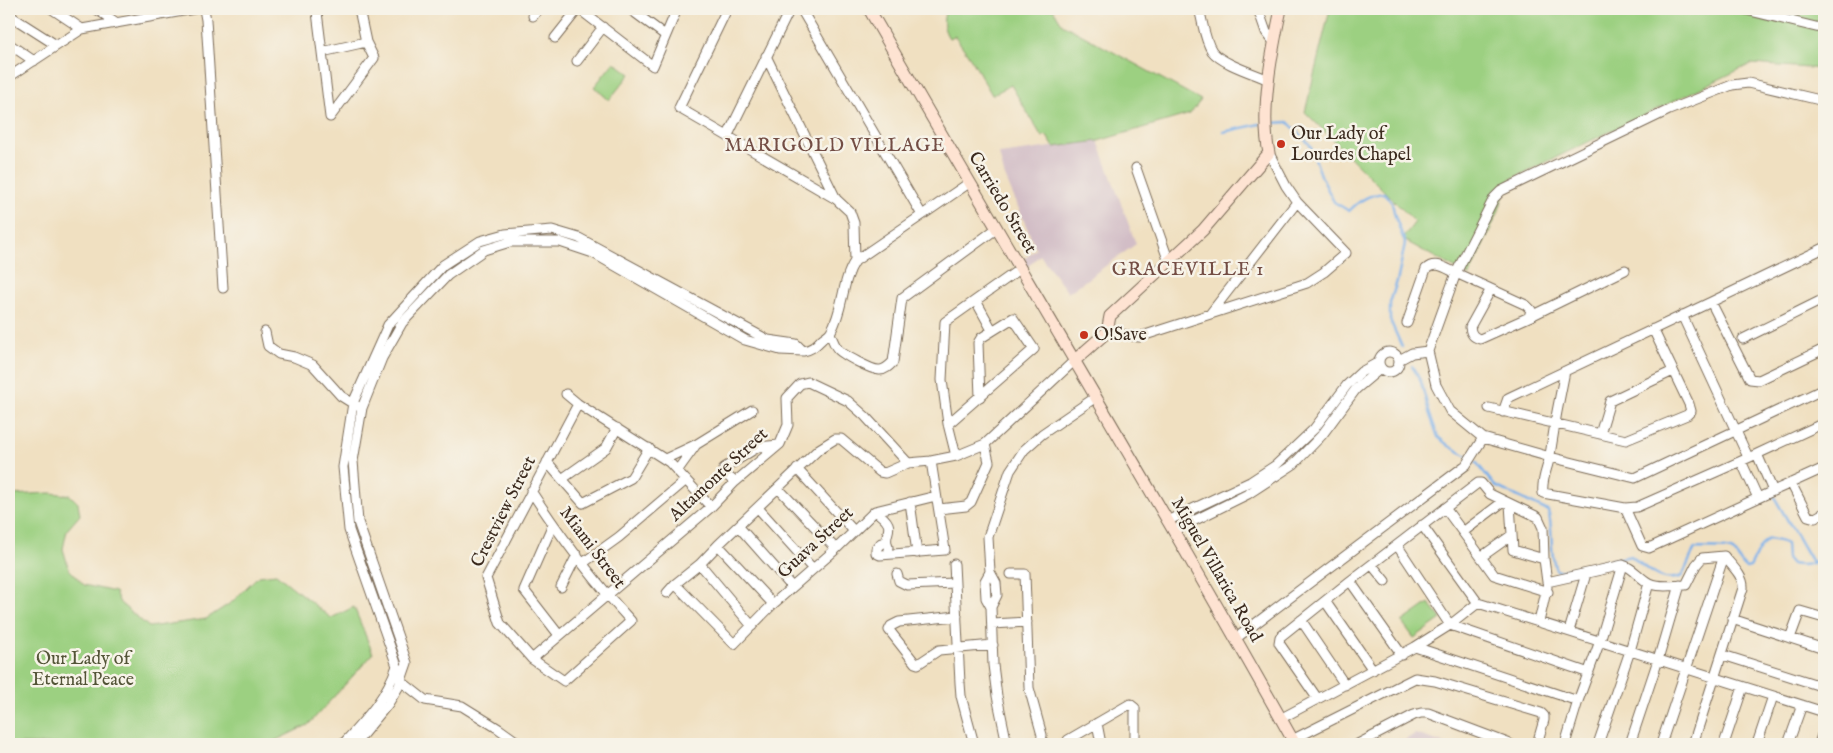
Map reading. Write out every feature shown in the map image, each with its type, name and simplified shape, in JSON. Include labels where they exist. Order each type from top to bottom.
[{"type":"main road","name":"Carriedo Street","points":[[869,9],[996,229],[1107,414]]},
{"type":"main road","points":[[1074,361],[1107,332],[1110,316],[1204,230],[1269,153],[1266,137],[1268,80],[1281,9]]},
{"type":"main road","name":"Miguel Villarica Road","points":[[1107,414],[1294,742]]},
{"type":"street","points":[[12,9],[9,14],[56,46]]},
{"type":"street","points":[[52,9],[82,29]]},
{"type":"street","points":[[96,9],[117,23]]},
{"type":"street","points":[[9,77],[82,29],[169,11],[194,9]]},
{"type":"street","points":[[204,9],[222,288]]},
{"type":"street","points":[[318,10],[330,116],[374,58],[366,42],[359,9]]},
{"type":"street","points":[[555,38],[578,9],[653,66],[678,9]]},
{"type":"street","points":[[630,9],[665,35]]},
{"type":"street","points":[[727,9],[679,108],[836,199],[850,212],[854,223],[855,261]]},
{"type":"street","points":[[728,135],[790,9]]},
{"type":"street","points":[[801,9],[922,216]]},
{"type":"street","points":[[1199,9],[1207,38],[1213,51],[1222,60],[1268,80]]},
{"type":"street","points":[[1258,9],[1266,32],[1274,42]]},
{"type":"street","points":[[1742,9],[1824,29]]},
{"type":"street","points":[[577,62],[603,27]]},
{"type":"street","points":[[322,52],[366,42]]},
{"type":"street","points":[[9,44],[34,60]]},
{"type":"street","points":[[766,56],[836,199]]},
{"type":"street","points":[[1824,101],[1748,84],[1732,85],[1669,110],[1501,191],[1494,198],[1456,273],[1428,351],[1436,385],[1450,410],[1484,438],[1550,458],[1635,478],[1824,389]]},
{"type":"street","points":[[1107,332],[1139,337],[1307,283],[1324,272],[1346,253],[1297,202],[1286,186],[1269,153]]},
{"type":"street","points":[[1136,168],[1169,262]]},
{"type":"street","points":[[343,744],[375,709],[391,683],[397,666],[349,530],[344,467],[353,403],[388,325],[443,265],[480,240],[505,234],[552,230],[579,238],[768,340],[813,349],[830,333],[841,303],[847,272],[855,261],[969,183]]},
{"type":"street","points":[[1209,314],[1297,202]]},
{"type":"street","points":[[830,333],[836,348],[841,352],[875,370],[882,370],[888,367],[893,362],[902,298],[996,229]]},
{"type":"street","points":[[480,240],[484,250]]},
{"type":"street","points":[[354,744],[388,704],[401,681],[407,663],[358,522],[353,461],[362,408],[382,358],[402,323],[448,275],[484,250],[510,242],[560,242],[593,253],[745,340],[780,350],[800,347]]},
{"type":"street","points":[[1503,412],[1508,398],[1824,248]]},
{"type":"street","points":[[1407,323],[1426,269],[1430,265],[1437,264],[1526,305],[1531,310],[1529,317]]},
{"type":"street","points":[[956,456],[948,424],[942,380],[945,322],[1020,269]]},
{"type":"street","points":[[1491,289],[1470,327],[1474,337],[1480,339],[1625,270]]},
{"type":"street","points":[[1743,339],[1824,299]]},
{"type":"street","points":[[976,301],[992,330]]},
{"type":"street","points":[[1711,302],[1750,379],[1759,380],[1824,349]]},
{"type":"street","points":[[1682,316],[1749,457],[1773,491]]},
{"type":"street","points":[[948,424],[980,397],[1034,349],[1013,318],[992,330],[978,343],[980,397]]},
{"type":"street","points":[[1489,408],[1626,440],[1687,415],[1691,411],[1689,404],[1653,330]]},
{"type":"street","points":[[265,332],[268,346],[279,354],[294,357],[313,365],[341,396],[362,408]]},
{"type":"street","points":[[1399,360],[1412,353],[1428,351]]},
{"type":"street","points":[[1390,352],[1396,355],[1399,360],[1397,369],[1392,372],[1386,372],[1380,365],[1382,356],[1390,352]]},
{"type":"street","points":[[667,594],[675,584],[700,564],[797,469],[819,449],[838,438],[880,472],[885,473],[908,462],[931,461],[956,456],[985,444],[1074,361]]},
{"type":"street","points":[[1170,526],[1250,482],[1276,465],[1314,429],[1346,385],[1361,372],[1380,365]]},
{"type":"street","points":[[1565,371],[1554,423],[1550,458],[1542,484],[1543,493],[1625,508],[1644,505],[1824,423]]},
{"type":"street","points":[[1600,434],[1610,401],[1673,371]]},
{"type":"street","name":"Altamonte Street","points":[[532,659],[711,507],[734,482],[780,444],[788,425],[788,398],[800,384],[808,382],[848,401],[865,416],[908,462]]},
{"type":"street","points":[[566,394],[578,404],[664,459],[711,507]]},
{"type":"street","points":[[1007,744],[993,665],[991,607],[997,595],[996,583],[990,572],[988,537],[1002,492],[1017,459],[1042,434],[1096,397]]},
{"type":"street","name":"Crestview Street","points":[[578,404],[486,578],[500,623],[532,659],[564,681],[631,622]]},
{"type":"street","points":[[664,459],[697,444],[752,410]]},
{"type":"street","points":[[562,479],[606,448],[617,428]]},
{"type":"street","points":[[1235,639],[1466,465],[1484,438]]},
{"type":"street","points":[[677,471],[697,444]]},
{"type":"street","points":[[734,482],[725,474],[724,468],[758,447],[780,444]]},
{"type":"street","points":[[939,509],[966,506],[971,502],[989,462],[985,444]]},
{"type":"street","points":[[547,462],[583,503],[631,478],[649,448]]},
{"type":"street","points":[[1749,457],[1758,498]]},
{"type":"street","points":[[886,543],[882,543],[876,549],[876,553],[880,555],[945,550],[931,461]]},
{"type":"street","points":[[1625,508],[1642,546],[1650,548],[1824,468]]},
{"type":"street","points":[[797,469],[854,531]]},
{"type":"street","points":[[583,563],[619,536],[686,480]]},
{"type":"street","points":[[1317,698],[1279,643],[1281,635],[1478,483],[1481,483],[1490,494],[1538,517],[1543,528],[1548,592],[1539,622]]},
{"type":"street","points":[[1792,483],[1808,516],[1815,518],[1824,513]]},
{"type":"street","points":[[778,488],[836,549]]},
{"type":"street","name":"Miami Street","points":[[531,491],[553,524],[608,596],[631,622]]},
{"type":"street","name":"Guava Street","points":[[675,584],[734,644],[773,604],[836,549],[875,511],[936,496]]},
{"type":"street","points":[[910,502],[917,553]]},
{"type":"street","points":[[1463,532],[1507,502]]},
{"type":"street","points":[[1507,502],[1513,550],[1544,559]]},
{"type":"street","points":[[758,508],[813,569]]},
{"type":"street","points":[[1445,508],[1494,575],[1548,592]]},
{"type":"street","points":[[875,511],[885,518],[888,523],[889,530],[886,543],[891,554]]},
{"type":"street","points":[[553,524],[524,590],[559,635]]},
{"type":"street","points":[[1422,525],[1478,602],[1824,712]]},
{"type":"street","points":[[739,527],[792,588]]},
{"type":"street","points":[[1481,557],[1512,534]]},
{"type":"street","points":[[718,545],[773,604]]},
{"type":"street","points":[[1397,545],[1450,625],[1589,673]]},
{"type":"street","points":[[561,587],[577,555]]},
{"type":"street","points":[[1547,582],[1623,565],[1629,567],[1649,583],[1658,585],[1686,585],[1696,564],[1702,558],[1724,556]]},
{"type":"street","points":[[1693,744],[1723,655],[1744,582],[1724,556]]},
{"type":"street","points":[[1661,744],[1724,556]]},
{"type":"street","points":[[700,564],[752,626]]},
{"type":"street","points":[[954,564],[961,696],[974,744]]},
{"type":"street","points":[[1372,565],[1385,581]]},
{"type":"street","points":[[1564,744],[1600,641],[1623,565]]},
{"type":"street","points":[[897,574],[899,581],[907,585],[955,583]]},
{"type":"street","points":[[1011,574],[1025,574],[1029,688],[1042,735],[1041,744]]},
{"type":"street","points":[[1569,631],[1586,574]]},
{"type":"street","points":[[1350,581],[1402,654]]},
{"type":"street","points":[[1598,744],[1630,651],[1649,583]]},
{"type":"street","points":[[1630,744],[1658,660],[1680,585]]},
{"type":"street","points":[[1325,601],[1373,670]]},
{"type":"street","points":[[1280,719],[1415,647],[1450,625],[1478,602]]},
{"type":"street","points":[[1790,638],[1800,611],[1824,618]]},
{"type":"street","points":[[956,616],[899,622],[888,628],[915,663],[918,664],[939,650],[993,645]]},
{"type":"street","points":[[1732,619],[1824,649]]},
{"type":"street","points":[[1301,620],[1345,685]]},
{"type":"street","points":[[992,624],[1027,622]]},
{"type":"street","points":[[1415,647],[1578,701]]},
{"type":"street","points":[[1723,655],[1824,687]]},
{"type":"street","points":[[1294,742],[1414,678],[1435,681],[1541,713],[1544,716],[1544,720],[1537,744]]},
{"type":"street","points":[[401,681],[425,700],[462,706],[520,744]]},
{"type":"street","points":[[1724,744],[1743,687]]},
{"type":"street","points":[[1756,744],[1773,696]]},
{"type":"street","points":[[1066,744],[1068,740],[1130,704],[1135,708],[1135,744]]},
{"type":"street","points":[[1788,744],[1802,705]]},
{"type":"street","points":[[1358,744],[1421,713],[1428,713],[1510,744]]},
{"type":"street","points":[[1097,723],[1101,744]]},
{"type":"street","points":[[1819,744],[1824,729]]},
{"type":"shaded area","points":[[1098,141],[1136,244],[1068,293],[1040,255],[1025,269],[1021,262],[1036,249],[1004,174],[999,154]]},
{"type":"shaded area","points":[[1415,734],[1425,737],[1446,744],[1398,744]]},
{"type":"green space","points":[[945,9],[1053,9],[1062,24],[1201,100],[1190,114],[1098,141],[1054,147],[1046,135],[1042,137],[1011,85],[992,95],[955,36],[949,38],[945,32]]},
{"type":"green space","points":[[1330,9],[1819,9],[1824,10],[1824,69],[1751,64],[1509,180],[1498,213],[1469,276],[1402,239],[1415,222],[1305,112]]},
{"type":"green space","points":[[614,62],[630,74],[609,100],[594,87]]},
{"type":"green space","name":"Our Lady of Eternal Peace","points":[[50,493],[70,495],[78,503],[80,515],[67,530],[63,549],[69,569],[84,585],[115,592],[120,603],[149,627],[206,619],[232,602],[258,576],[276,574],[331,618],[354,607],[373,654],[308,725],[268,744],[9,744],[9,495]]},
{"type":"green space","points":[[1429,603],[1441,619],[1414,638],[1402,622]]},
{"type":"waterway","points":[[1274,123],[1288,122],[1310,145],[1322,178],[1334,202],[1349,211],[1365,199],[1384,193],[1392,203],[1405,243],[1398,278],[1390,303],[1390,320],[1402,347]]},
{"type":"waterway","points":[[1223,132],[1260,124]]},
{"type":"waterway","points":[[1412,366],[1421,382],[1438,437],[1467,456]]},
{"type":"waterway","points":[[1476,462],[1495,486],[1548,511],[1556,570],[1560,571],[1631,556],[1654,574],[1661,577],[1674,578],[1682,576],[1695,548],[1733,551],[1746,568],[1750,567],[1760,548],[1768,539],[1786,544],[1787,558],[1792,564],[1810,564],[1824,554]]},
{"type":"waterway","points":[[1773,495],[1813,564]]},
{"type":"place","name":"Our Lady of Lourdes Chapel","points":[[1281,144]]},
{"type":"place","name":"O!Save","points":[[1084,335]]},
{"type":"district","name":"MARIGOLD VILLAGE","points":[[835,146]]},
{"type":"district","name":"GRACEVILLE 1","points":[[1188,270]]}]
